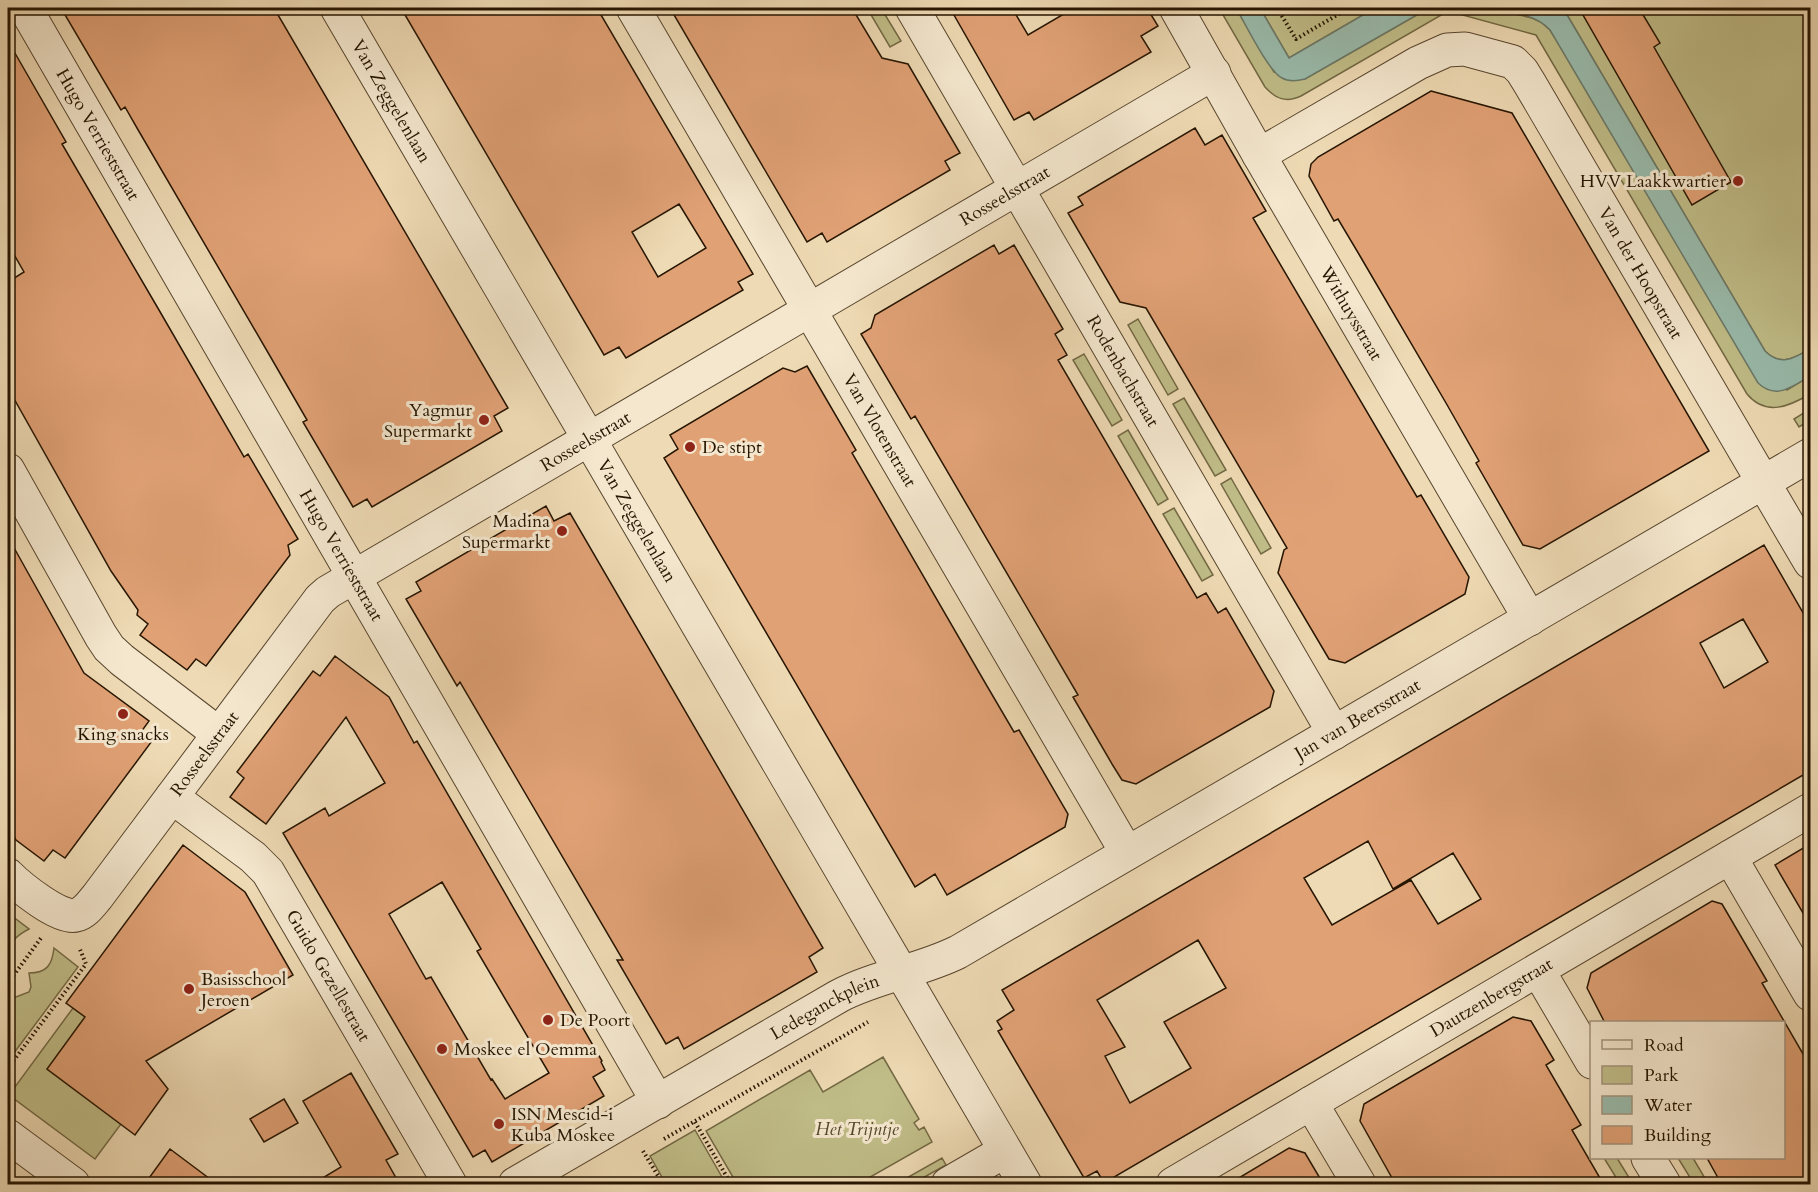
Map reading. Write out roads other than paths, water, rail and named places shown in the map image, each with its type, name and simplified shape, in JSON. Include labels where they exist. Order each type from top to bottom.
[{"type":"street","name":"Hugo Verrieststraat","points":[[25,8],[658,1102]]},
{"type":"street","name":"Van Zeggelenlaan","points":[[337,8],[907,984]]},
{"type":"street","name":"Van Vlotenstraat","points":[[633,8],[1128,853]]},
{"type":"street","name":"Rodenbachstraat","points":[[912,8],[1334,733]]},
{"type":"street","name":"Withuysstraat","points":[[1176,8],[1259,156],[1530,619]]},
{"type":"street","name":"Van der Hoopstraat","points":[[1259,156],[1418,63],[1442,52],[1456,48],[1465,49],[1515,63],[1530,84],[1810,562]]},
{"type":"street","name":"Rosseelsstraat","points":[[8,875],[62,914],[78,915],[89,906],[320,599],[332,588],[1214,73]]},
{"type":"street","name":"Jan van Beersstraat","points":[[907,984],[931,964],[958,952],[1810,455]]},
{"type":"street","points":[[8,470],[109,648],[219,734]]},
{"type":"street","name":"Guido Gezellestraat","points":[[172,797],[253,857],[268,872],[450,1185]]},
{"type":"street","name":"Dautzenbergstraat","points":[[1173,1185],[1810,810]]},
{"type":"street","points":[[1730,857],[1810,994]]},
{"type":"street","points":[[1538,970],[1590,1059]]},
{"type":"street","name":"Ledeganckplein","points":[[515,1185],[839,996],[868,982],[907,984]]},
{"type":"street","points":[[907,984],[1025,1185]]},
{"type":"street","points":[[1311,1103],[1359,1185]]},
{"type":"street","points":[[8,1136],[73,1185]]},
{"type":"street","points":[[948,1185],[1005,1151]]},
{"type":"street","points":[[1649,1159],[1664,1185]]},
{"type":"water","points":[[1236,8],[1260,8],[1289,58],[1375,8],[1429,8],[1305,79],[1293,81],[1276,74]]},
{"type":"water","points":[[1489,8],[1563,8],[1765,351],[1782,360],[1793,358],[1810,349],[1810,376],[1790,388],[1778,391],[1771,391],[1758,383],[1550,30],[1538,20],[1530,17]]},
{"type":"place","name":"HVV Laakkwartier","points":[[1738,181]]},
{"type":"place","name":"Yagmur Supermarkt","points":[[484,420]]},
{"type":"place","name":"De stipt","points":[[690,447]]},
{"type":"place","name":"Madina Supermarkt","points":[[562,531]]},
{"type":"place","name":"King snacks","points":[[123,714]]},
{"type":"place","name":"Basisschool Jeroen","points":[[189,989]]},
{"type":"place","name":"De Poort","points":[[548,1020]]},
{"type":"place","name":"Moskee el Oemma","points":[[442,1049]]},
{"type":"place","name":"ISN Mescid-i Kuba Moskee","points":[[499,1124]]},
{"type":"park label","name":"Het Trijntje","points":[[857,1129]]}]
